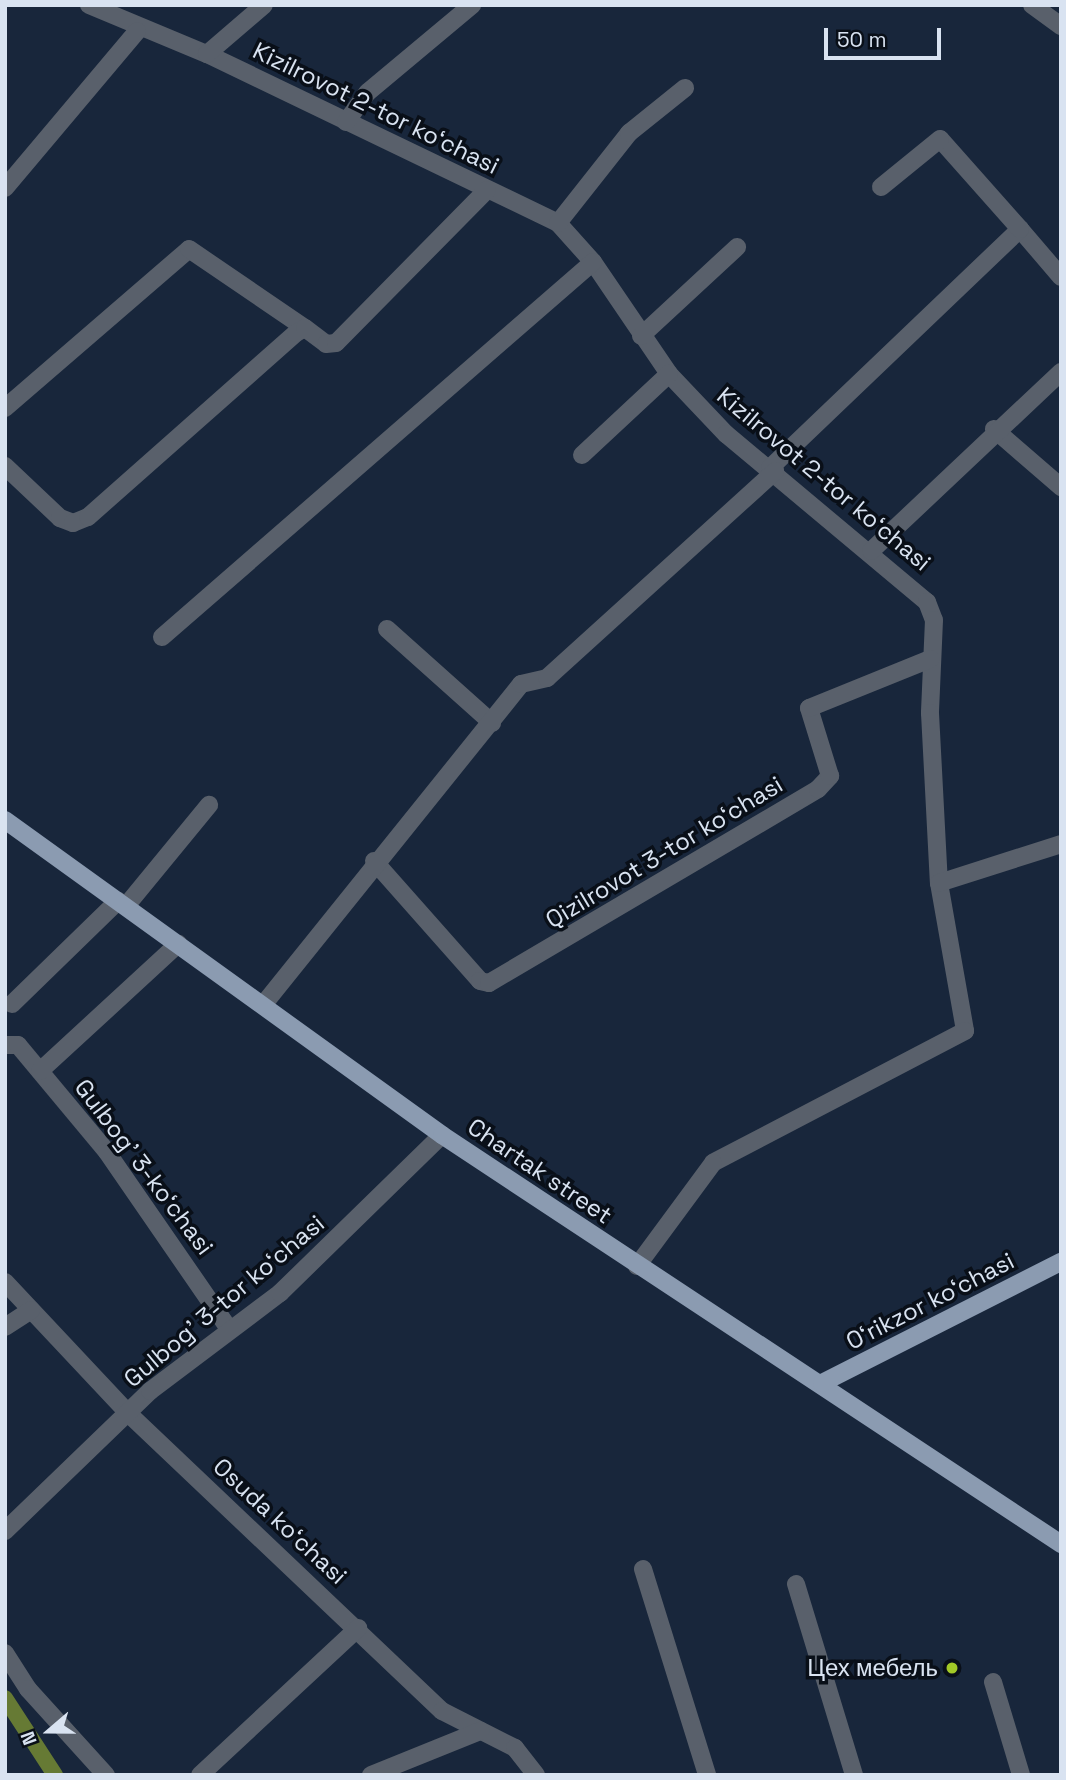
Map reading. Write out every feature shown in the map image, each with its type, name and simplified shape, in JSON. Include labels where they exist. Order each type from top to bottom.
[{"type":"main road","name":"Chartak street","points":[[5,820],[442,1135],[637,1265],[822,1383],[1061,1544]]},
{"type":"main road","name":"Oʻrikzor koʻchasi","points":[[822,1383],[1061,1262]]},
{"type":"street","name":"Kizilrovot 2-tor koʻchasi","points":[[89,5],[137,31],[207,54],[558,223],[593,262],[669,374],[772,470],[872,551],[927,602],[934,620],[930,659],[939,883],[962,1036],[713,1163],[637,1265]]},
{"type":"street","points":[[207,54],[264,5]]},
{"type":"street","points":[[346,122],[368,92],[472,5]]},
{"type":"street","points":[[1032,5],[1061,26]]},
{"type":"street","points":[[5,188],[137,31]]},
{"type":"street","points":[[558,223],[629,133],[685,88]]},
{"type":"street","points":[[881,187],[940,139],[1061,277]]},
{"type":"street","points":[[5,408],[189,249],[326,344],[336,343],[488,190]]},
{"type":"street","points":[[263,1005],[374,862],[525,681],[547,678],[772,470],[1020,229]]},
{"type":"street","points":[[641,336],[737,247]]},
{"type":"street","points":[[162,637],[593,262]]},
{"type":"street","points":[[5,466],[60,518],[73,523],[88,517],[304,328]]},
{"type":"street","points":[[872,551],[994,429],[1061,372]]},
{"type":"street","points":[[582,455],[669,374]]},
{"type":"street","points":[[994,429],[1061,486]]},
{"type":"street","points":[[387,629],[492,723]]},
{"type":"street","name":"Qizilrovot 3-tor koʻchasi","points":[[374,862],[480,981],[489,983],[818,789],[831,776],[809,708],[930,659]]},
{"type":"street","points":[[12,1004],[122,903],[209,805]]},
{"type":"street","points":[[939,883],[1061,844]]},
{"type":"street","points":[[40,1071],[178,944]]},
{"type":"street","name":"Gulbog' 3-koʻchasi","points":[[5,1045],[19,1045],[107,1152],[230,1330]]},
{"type":"street","name":"Gulbog' 3-tor koʻchasi","points":[[5,1531],[130,1415],[150,1391],[280,1293],[442,1135]]},
{"type":"street","name":"Osuda koʻchasi","points":[[5,1282],[130,1415],[358,1628],[442,1712],[515,1748],[536,1775]]},
{"type":"street","points":[[5,1327],[31,1310]]},
{"type":"street","points":[[643,1569],[707,1775]]},
{"type":"street","points":[[796,1584],[854,1775]]},
{"type":"street","points":[[200,1775],[358,1628]]},
{"type":"street","points":[[5,1653],[28,1689],[106,1775]]},
{"type":"street","points":[[993,1682],[1021,1775]]},
{"type":"street","points":[[371,1775],[480,1731]]},
{"type":"waterway","points":[[5,1698],[55,1775]]},
{"type":"place","name":"Цех мебель","points":[[952,1668]]}]
